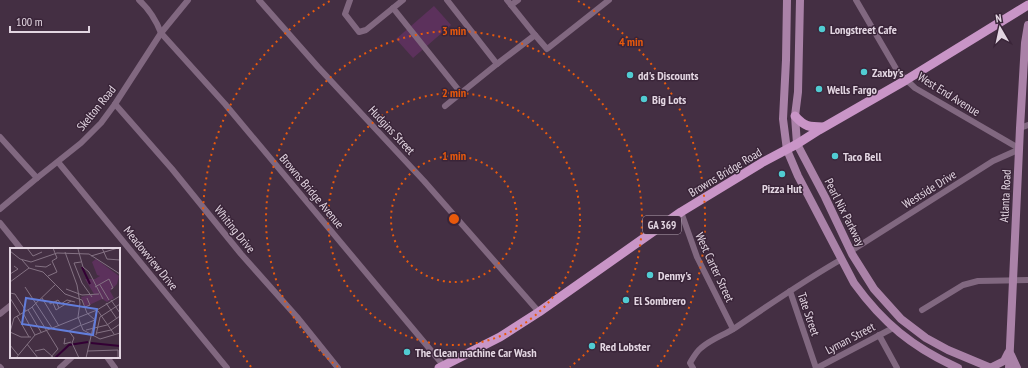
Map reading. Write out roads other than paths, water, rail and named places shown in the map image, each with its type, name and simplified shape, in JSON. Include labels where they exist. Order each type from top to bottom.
[{"type":"main road","name":"Pearl Nix Parkway","points":[[786,0],[786,64],[783,118],[787,150],[798,176],[854,283],[864,297],[893,328],[919,348],[958,368]]},
{"type":"main road","name":"Pearl Nix Parkway","points":[[800,0],[798,92],[795,116],[797,144],[851,251],[874,289],[901,318],[926,338],[948,350],[990,368]]},
{"type":"main road","name":"Browns Bridge Road","points":[[442,367],[500,337],[539,312],[681,212],[764,162],[787,150],[823,127],[906,80],[1028,5]]},
{"type":"main road","name":"Atlanta Road","points":[[1009,368],[1020,149],[1025,126],[1025,43],[1028,26]]},
{"type":"main road","points":[[795,116],[807,126],[823,127]]},
{"type":"main road","points":[[990,368],[1004,361],[1010,350]]},
{"type":"main road","points":[[1010,350],[1017,368]]},
{"type":"street","name":"Browns Bridge Avenue","points":[[139,0],[152,15],[158,24],[161,33],[225,104],[442,367]]},
{"type":"street","name":"Skelton Road","points":[[0,209],[81,143],[100,123],[115,104],[161,33],[188,0]]},
{"type":"street","name":"Hudgins Street","points":[[259,0],[318,67],[424,181],[539,312]]},
{"type":"street","points":[[350,0],[344,14],[360,32],[366,30],[403,0]]},
{"type":"street","points":[[446,0],[497,64]]},
{"type":"street","points":[[518,0],[509,3],[546,49],[609,0]]},
{"type":"street","name":"West End Avenue","points":[[856,0],[898,72],[906,80],[915,88],[1020,149]]},
{"type":"street","points":[[393,8],[461,93]]},
{"type":"street","points":[[445,106],[535,34]]},
{"type":"street","name":"Whiting Drive","points":[[115,104],[172,169],[241,254],[338,368]]},
{"type":"street","points":[[0,137],[37,178]]},
{"type":"street","name":"Westside Drive","points":[[851,251],[993,161],[1020,149]]},
{"type":"street","name":"Meadowview Drive","points":[[58,162],[227,368]]},
{"type":"street","name":"West Carter Street","points":[[681,212],[697,257],[733,329]]},
{"type":"street","points":[[0,223],[20,248]]},
{"type":"street","points":[[692,366],[699,349],[712,339],[733,329],[815,274],[842,260]]},
{"type":"street","points":[[922,310],[963,285],[978,281],[1028,280]]},
{"type":"street","name":"Tate Street","points":[[790,291],[817,368]]},
{"type":"street","points":[[0,314],[10,306]]},
{"type":"street","name":"Lyman Street","points":[[817,368],[893,328]]},
{"type":"street","points":[[879,335],[897,368]]},
{"type":"street","points":[[60,368],[71,358]]},
{"type":"street","points":[[108,358],[115,368]]},
{"type":"place","name":"Longstreet Cafe","points":[[822,29]]},
{"type":"place","name":"Zaxby's","points":[[864,72]]},
{"type":"place","name":"dd's Discounts","points":[[630,75]]},
{"type":"place","name":"Wells Fargo","points":[[819,89]]},
{"type":"place","name":"Big Lots","points":[[644,99]]},
{"type":"place","name":"Taco Bell","points":[[835,156]]},
{"type":"place","name":"Pizza Hut","points":[[782,174]]},
{"type":"place","name":"Denny's","points":[[650,275]]},
{"type":"place","name":"El Sombrero","points":[[626,300]]},
{"type":"place","name":"Red Lobster","points":[[592,346]]},
{"type":"place","name":"The Clean machine Car Wash","points":[[407,352]]}]
